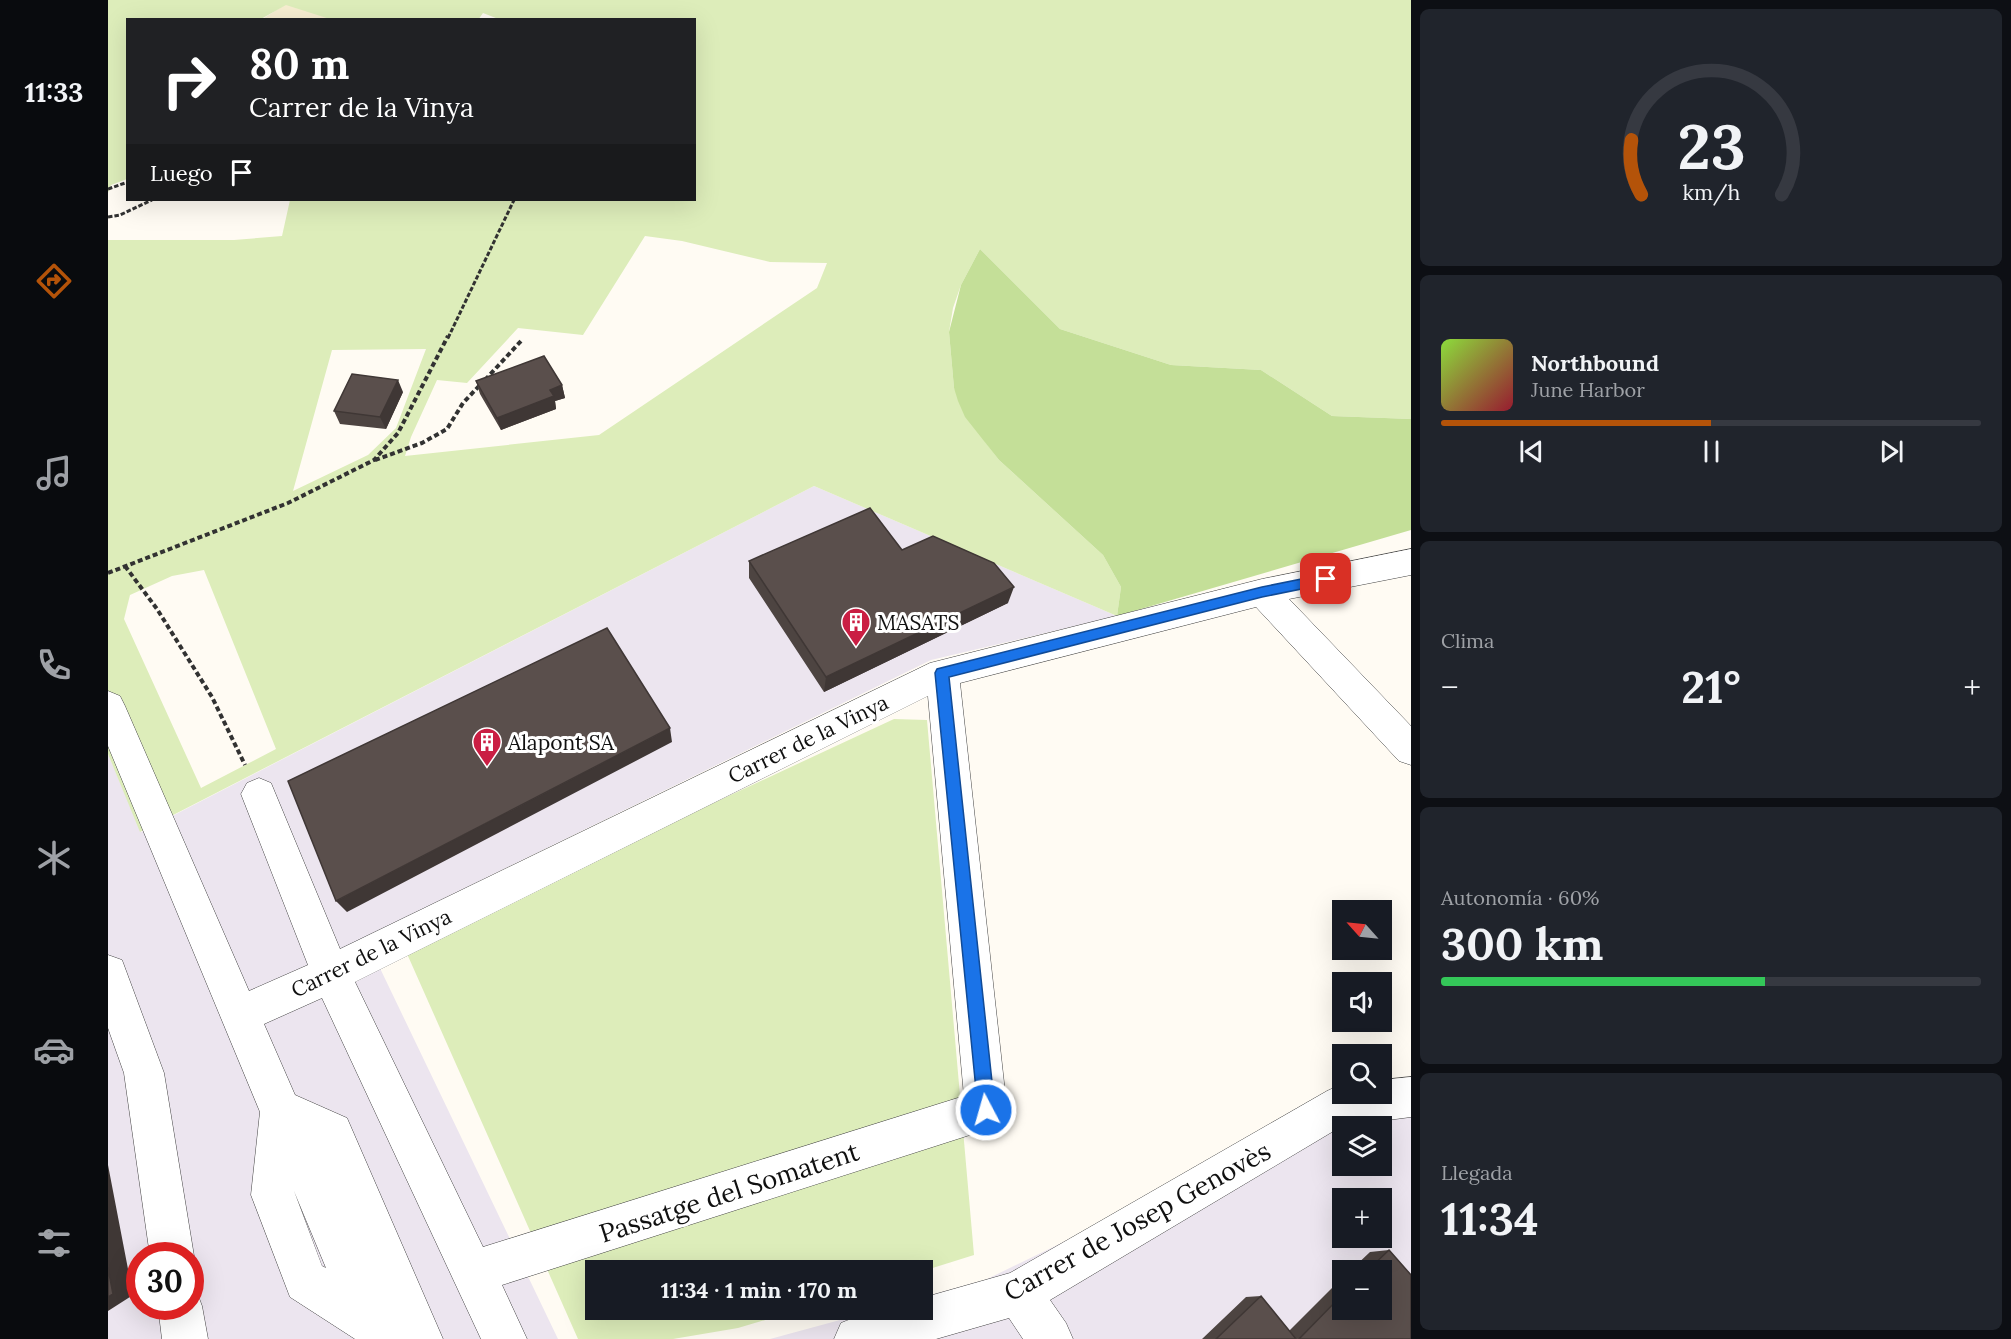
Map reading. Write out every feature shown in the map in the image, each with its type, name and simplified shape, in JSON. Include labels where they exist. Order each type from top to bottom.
[{"type":"street","name":"Carrer de la Vinya","points":[[240,1016],[331,974],[942,673],[1262,592],[1411,562]]},
{"type":"street","points":[[1262,592],[1411,750]]},
{"type":"street","name":"Passatge del Somatent","points":[[471,1273],[986,1110],[942,673]]},
{"type":"street","points":[[108,706],[280,1110],[272,1195],[306,1281],[374,1331]]},
{"type":"street","points":[[259,794],[331,974],[504,1339]]},
{"type":"street","points":[[108,974],[144,1073],[170,1242]]},
{"type":"street","name":"Carrer de Josep Genovès","points":[[858,1339],[1019,1293],[1341,1105],[1411,1097]]},
{"type":"street","points":[[280,1110],[332,1132],[420,1339]]},
{"type":"street","points":[[1019,1293],[1050,1339]]},
{"type":"street","points":[[182,1320],[185,1339]]},
{"type":"path","points":[[108,189],[126,183]]},
{"type":"path","points":[[108,217],[120,215],[150,201]]},
{"type":"path","points":[[374,460],[398,433],[448,337],[514,201]]},
{"type":"path","points":[[108,573],[288,503],[374,460],[422,443],[447,429],[463,403],[521,341]]},
{"type":"path","points":[[125,566],[157,609],[212,697],[259,794]]},
{"type":"shaded area","points":[[286,4],[330,18],[264,18]]},
{"type":"shaded area","points":[[814,486],[1117,616],[931,660],[365,937],[558,1339],[108,1339],[108,754],[141,832]]},
{"type":"shaded area","points":[[1411,1103],[1411,1339],[770,1339],[840,1320],[933,1320],[933,1294],[985,1280],[1307,1124],[1332,1119],[1332,1176],[1392,1176],[1392,1116],[1347,1116]]},
{"type":"green space","points":[[108,0],[1411,0],[1411,419],[1332,416],[1261,370],[1171,365],[1060,329],[980,249],[961,285],[953,308],[949,332],[954,388],[986,443],[999,460],[1103,555],[1121,587],[1117,616],[814,486],[140,832],[108,754],[108,240],[234,240],[282,236],[290,201],[696,201],[696,18],[496,18],[483,13],[479,18],[327,18],[286,5],[263,18],[126,18],[126,179],[111,185],[108,193]],"holes":[[[645,236],[682,241],[770,262],[827,263],[817,288],[599,435],[405,456],[411,437],[437,380],[467,383],[518,328],[583,335]],[[426,349],[396,428],[368,455],[293,491],[332,350]],[[204,570],[276,749],[201,788],[124,619],[130,595],[172,576]]]},
{"type":"green space","points":[[980,249],[1060,329],[1171,365],[1261,370],[1332,416],[1411,419],[1411,530],[1117,616],[1121,587],[1103,555],[999,460],[965,417],[958,401],[954,388],[949,332],[961,285]]},
{"type":"green space","points":[[894,719],[927,720],[974,1255],[933,1268],[933,1260],[585,1260],[585,1320],[765,1320],[738,1328],[673,1339],[578,1339],[404,947]]},
{"type":"building","points":[[544,356],[562,385],[550,390],[554,396],[497,418],[476,381]]},
{"type":"building","points":[[352,374],[398,380],[380,417],[334,411]]},
{"type":"building","name":"MASATS","points":[[870,508],[902,550],[933,536],[994,563],[1014,587],[826,677],[749,561]]},
{"type":"building","name":"Alapont SA","points":[[607,628],[670,728],[336,901],[288,781]]},
{"type":"building","points":[[1389,1250],[1411,1275],[1411,1339],[1299,1339],[1332,1305],[1332,1320],[1392,1320],[1392,1260],[1378,1260]]},
{"type":"building","points":[[108,1268],[113,1294],[108,1297]]},
{"type":"building","points":[[1261,1296],[1296,1339],[1216,1339]]},
{"type":"place","name":"MASATS","points":[[856,648]]},
{"type":"place","name":"Alapont SA","points":[[487,768]]},
{"type":"route","points":[[986,1110],[942,673],[1262,592],[1326,579]]}]
